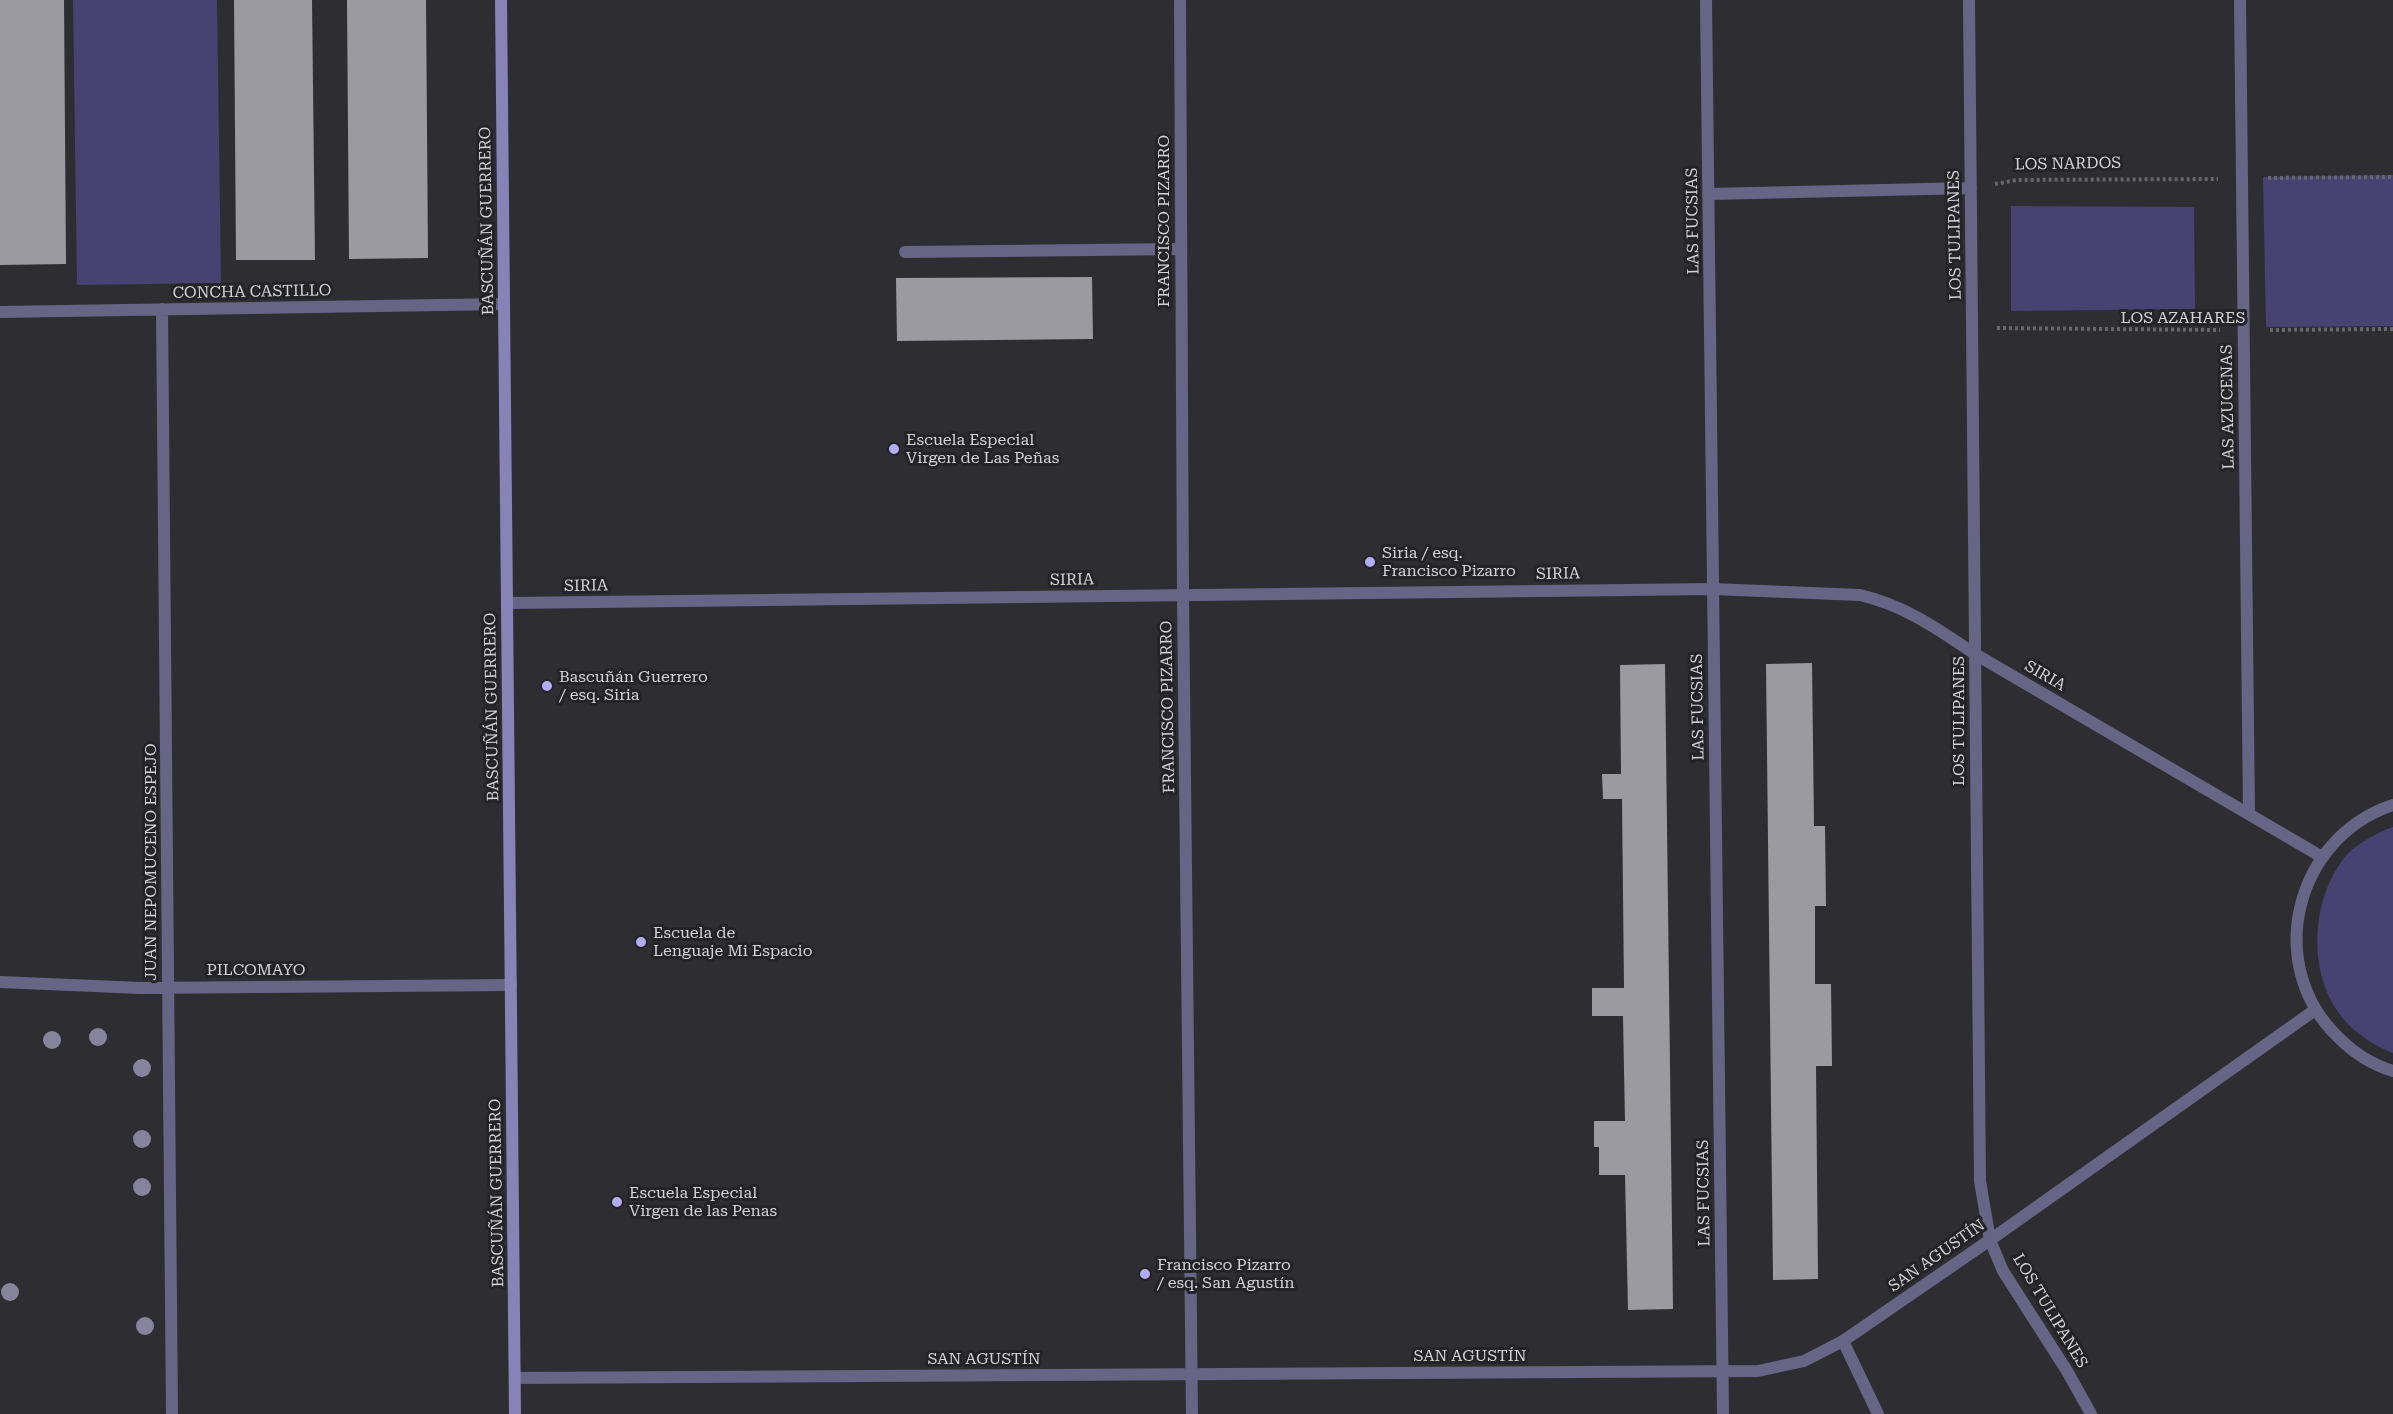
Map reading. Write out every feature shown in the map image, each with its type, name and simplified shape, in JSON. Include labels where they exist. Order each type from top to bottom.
[{"type":"main road","name":"BASCUÑÁN GUERRERO","points":[[501,0],[515,1414]]},
{"type":"street","name":"FRANCISCO PIZARRO","points":[[1180,0],[1183,595],[1192,1414]]},
{"type":"street","name":"LAS FUCSIAS","points":[[1707,0],[1723,1414]]},
{"type":"street","name":"LOS TULIPANES","points":[[1969,0],[1980,1181],[1990,1240],[2009,1282],[2067,1371],[2091,1414]]},
{"type":"street","name":"LAS AZUCENAS","points":[[2240,0],[2249,813]]},
{"type":"street","points":[[1709,194],[1971,189]]},
{"type":"street","points":[[905,252],[1181,249]]},
{"type":"street","name":"CONCHA CASTILLO","points":[[0,312],[504,304]]},
{"type":"street","name":"JUAN NEPOMUCENO ESPEJO","points":[[162,309],[172,1414]]},
{"type":"street","name":"SIRIA","points":[[508,603],[1713,589],[1860,595],[1881,600],[1922,619],[1975,654],[2322,857]]},
{"type":"street","points":[[2393,805],[2360,820],[2335,841],[2322,857],[2304,892],[2296,929],[2299,969],[2315,1010],[2328,1028],[2352,1050],[2383,1068],[2393,1071]]},
{"type":"street","name":"PILCOMAYO","points":[[0,982],[168,987],[511,985]]},
{"type":"street","name":"SAN AGUSTÍN","points":[[515,1378],[1758,1371],[1784,1367],[1804,1361],[1843,1341],[2315,1010]]},
{"type":"street","points":[[1843,1341],[1878,1414]]},
{"type":"path","name":"LOS NARDOS","points":[[1971,189],[2017,180],[2393,177]]},
{"type":"path","name":"LOS AZAHARES","points":[[1972,328],[2244,331],[2393,329]]},
{"type":"shaded area","points":[[73,0],[217,0],[221,283],[77,285]]},
{"type":"shaded area","points":[[2393,175],[2393,326],[2266,327],[2263,177]]},
{"type":"shaded area","points":[[2011,206],[2194,207],[2195,309],[2011,311]]},
{"type":"shaded area","points":[[2393,827],[2393,1053],[2357,1032],[2334,1005],[2325,986],[2319,964],[2317,942],[2324,897],[2332,877],[2344,858],[2366,840]]},
{"type":"building","points":[[0,0],[64,0],[66,264],[0,265]]},
{"type":"building","points":[[234,0],[312,0],[315,260],[236,260]]},
{"type":"building","points":[[347,0],[426,0],[428,258],[349,259]]},
{"type":"building","points":[[1092,277],[1093,339],[897,341],[896,278]]},
{"type":"building","points":[[1812,663],[1814,826],[1825,826],[1826,906],[1815,906],[1815,984],[1831,984],[1832,1066],[1816,1066],[1818,1279],[1773,1280],[1766,664]]},
{"type":"building","points":[[1665,664],[1673,1309],[1628,1310],[1625,1175],[1599,1175],[1599,1147],[1594,1147],[1594,1121],[1625,1121],[1623,1016],[1592,1016],[1592,988],[1624,988],[1622,799],[1603,799],[1602,774],[1621,774],[1620,665]]},
{"type":"place","name":"Escuela Especial Virgen de Las Peñas","points":[[894,449]]},
{"type":"place","name":"Siria / esq. Francisco Pizarro","points":[[1370,562]]},
{"type":"place","name":"Bascuñán Guerrero / esq. Siria","points":[[547,686]]},
{"type":"place","name":"Escuela de Lenguaje Mi Espacio","points":[[641,942]]},
{"type":"place","name":"Escuela Especial Virgen de las Penas","points":[[617,1202]]},
{"type":"place","name":"Francisco Pizarro / esq. San Agustín","points":[[1145,1274]]}]
